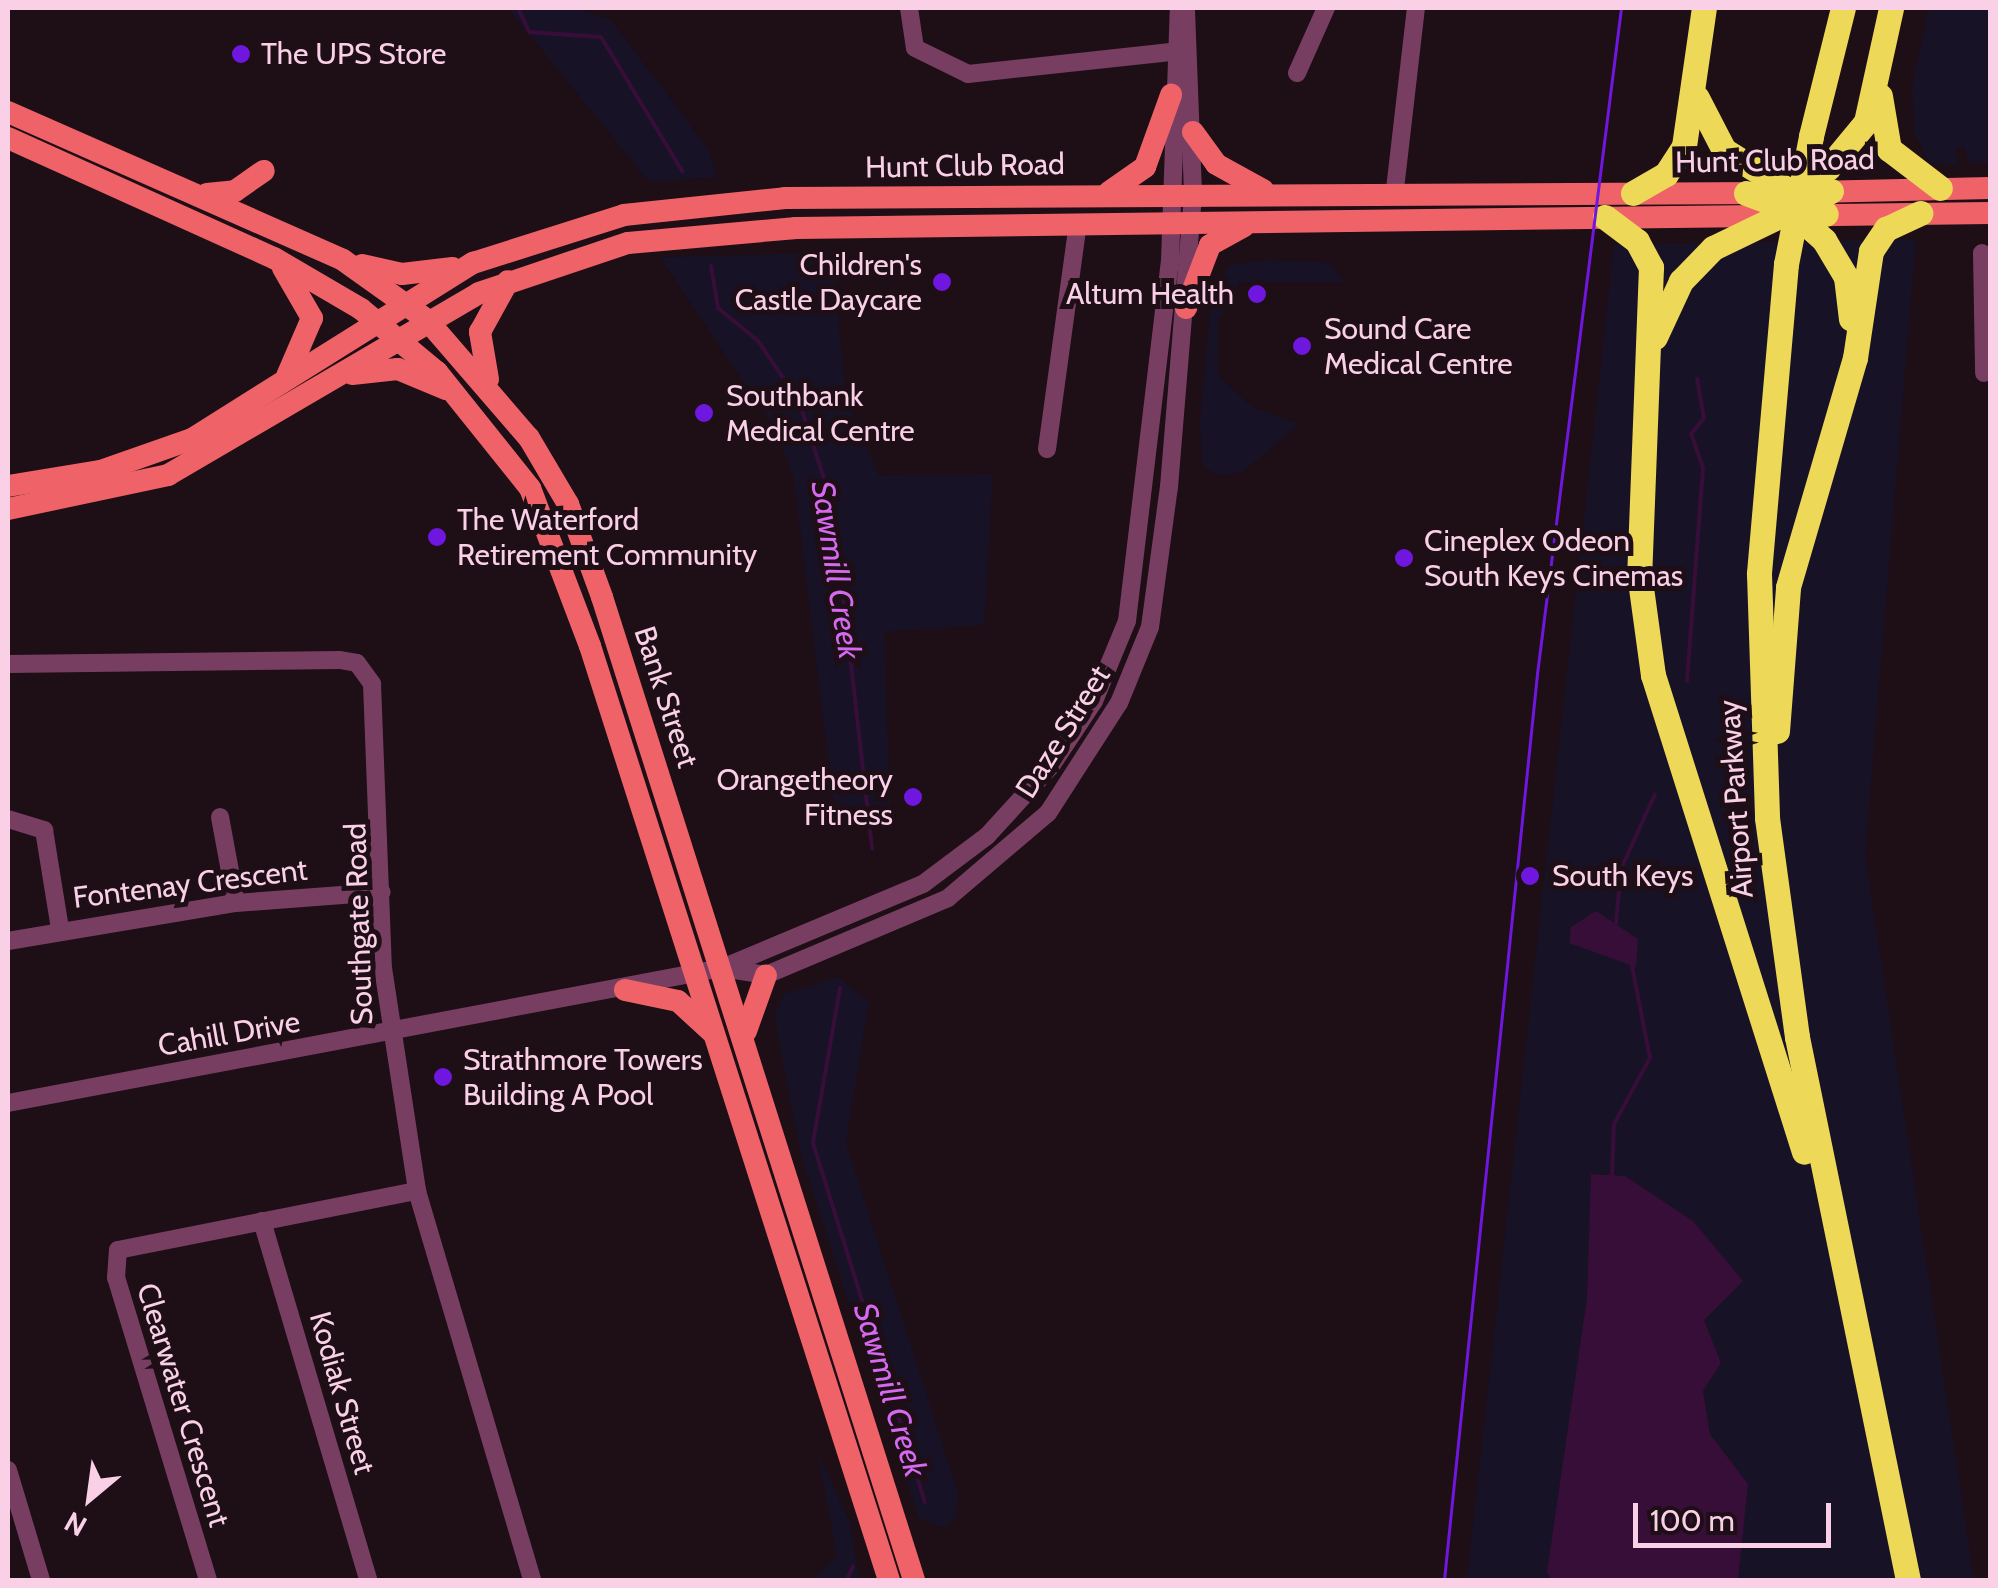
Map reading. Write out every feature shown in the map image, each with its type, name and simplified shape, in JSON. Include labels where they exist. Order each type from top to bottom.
[{"type":"highway","points":[[1632,193],[1679,158],[1704,8]]},
{"type":"highway","name":"Airport Parkway","points":[[1844,8],[1811,136],[1786,264],[1759,631],[1767,818],[1793,1015],[1884,1440],[1908,1580]]},
{"type":"highway","points":[[1646,391],[1657,329],[1681,281],[1713,248],[1786,204],[1850,144],[1880,76],[1891,8]]},
{"type":"highway","points":[[1880,76],[1889,150],[1940,188]]},
{"type":"highway","points":[[1694,78],[1708,132],[1829,246],[1849,288],[1840,388],[1780,639],[1778,796],[1793,1015]]},
{"type":"highway","points":[[1840,388],[1857,347],[1875,242],[1921,213]]},
{"type":"highway","points":[[1606,217],[1637,241],[1651,267],[1639,573],[1657,690],[1752,968],[1884,1440]]},
{"type":"main road","points":[[1106,194],[1146,168],[1171,95]]},
{"type":"main road","name":"Bank Street","points":[[9,115],[204,194],[343,260],[427,320],[489,382],[553,478],[614,640],[722,968],[899,1572]]},
{"type":"main road","points":[[1193,132],[1216,164],[1270,194]]},
{"type":"main road","name":"Bank Street","points":[[8,138],[274,258],[377,320],[402,338],[460,397],[530,488],[590,646],[717,1039],[899,1572]]},
{"type":"main road","points":[[204,194],[226,194],[264,170]]},
{"type":"main road","name":"Hunt Club Road","points":[[8,509],[168,474],[344,374],[427,320],[508,282],[628,242],[1078,224],[1606,217],[1940,188],[1990,188]]},
{"type":"main road","name":"Hunt Club Road","points":[[8,486],[162,452],[283,382],[466,266],[624,214],[785,198],[1270,194],[1395,189],[1632,193],[1921,213],[1990,214]]},
{"type":"main road","points":[[624,214],[628,242]]},
{"type":"main road","points":[[237,242],[251,215]]},
{"type":"main road","points":[[1186,308],[1210,245],[1255,223]]},
{"type":"main road","points":[[274,258],[312,314],[306,348],[283,382]]},
{"type":"main road","points":[[343,260],[402,274],[466,266]]},
{"type":"main road","points":[[489,382],[480,332],[508,282]]},
{"type":"main road","points":[[344,374],[398,369],[460,397]]},
{"type":"main road","points":[[530,488],[553,478]]},
{"type":"main road","points":[[590,646],[614,640]]},
{"type":"main road","points":[[650,835],[678,829]]},
{"type":"main road","points":[[746,1044],[749,1004],[766,975]]},
{"type":"main road","points":[[626,990],[678,1001],[717,1039]]},
{"type":"street","points":[[909,8],[915,48],[968,74],[1171,52]]},
{"type":"street","points":[[1182,8],[1171,52],[1171,95],[1184,193]]},
{"type":"street","points":[[1182,8],[1193,132],[1184,193]]},
{"type":"street","points":[[1297,73],[1326,8]]},
{"type":"street","points":[[1395,189],[1416,8]]},
{"type":"street","name":"Daze Street","points":[[696,974],[722,968],[834,923],[950,865],[1051,766],[1094,701],[1127,621],[1184,193]]},
{"type":"street","name":"Daze Street","points":[[722,968],[766,975],[844,947],[948,898],[1014,848],[1072,782],[1119,704],[1150,627],[1169,487],[1186,308],[1182,223]]},
{"type":"street","points":[[1047,448],[1078,224]]},
{"type":"street","points":[[1982,253],[1988,314],[1984,373]]},
{"type":"street","points":[[1144,485],[1169,487]]},
{"type":"street","points":[[1127,621],[1150,627]]},
{"type":"street","name":"Southgate Road","points":[[8,664],[357,663],[381,723],[382,892],[390,1033],[417,1191],[532,1580]]},
{"type":"street","points":[[1051,766],[1072,782]]},
{"type":"street","points":[[220,818],[236,903]]},
{"type":"street","points":[[8,819],[44,830],[60,929]]},
{"type":"street","name":"Fontenay Crescent","points":[[8,941],[60,929],[236,903],[382,892]]},
{"type":"street","points":[[834,923],[844,947]]},
{"type":"street","name":"Cahill Drive","points":[[8,1103],[696,974]]},
{"type":"street","name":"Clearwater Crescent","points":[[208,1580],[114,1264],[118,1250],[140,1240],[417,1191]]},
{"type":"street","name":"Kodiak Street","points":[[262,1220],[368,1580]]},
{"type":"street","points":[[8,1470],[41,1580]]},
{"type":"shaded area","points":[[508,8],[576,8],[611,20],[709,150],[716,177],[649,182]]},
{"type":"shaded area","points":[[1929,8],[1990,8],[1988,163],[1968,163],[1965,147],[1956,148],[1957,164],[1930,163],[1915,135],[1912,88]]},
{"type":"shaded area","points":[[1916,239],[1865,854],[1974,1580],[1738,1580],[1747,1484],[1710,1434],[1703,1391],[1721,1363],[1704,1320],[1742,1280],[1625,1176],[1592,1174],[1587,1298],[1550,1580],[1467,1580],[1614,245]]},
{"type":"shaded area","points":[[832,253],[846,399],[879,476],[993,474],[984,625],[884,632],[890,808],[865,828],[833,798],[794,479],[775,428],[660,257]]},
{"type":"shaded area","points":[[1267,260],[1330,263],[1344,282],[1240,282],[1218,320],[1218,375],[1252,407],[1299,424],[1243,472],[1217,475],[1202,465],[1200,419],[1212,291],[1230,265]]},
{"type":"shaded area","points":[[1596,911],[1638,939],[1636,967],[1569,943],[1571,927]]},
{"type":"shaded area","points":[[837,977],[869,1001],[846,1143],[958,1493],[956,1517],[943,1528],[919,1518],[802,1159],[774,1016],[784,994]]},
{"type":"shaded area","points":[[1591,1174],[1625,1176],[1693,1221],[1743,1281],[1704,1320],[1721,1363],[1703,1391],[1710,1434],[1748,1484],[1738,1580],[1551,1580],[1547,1572],[1587,1298]]},
{"type":"shaded area","points":[[817,1451],[850,1522],[859,1580],[813,1580],[837,1556]]},
{"type":"waterway","name":"Sawmill Creek","points":[[518,8],[529,32],[601,37],[682,171]]},
{"type":"waterway","name":"Sawmill Creek","points":[[711,266],[718,308],[758,341],[799,401],[833,506],[872,849]]},
{"type":"waterway","points":[[1687,681],[1703,468],[1691,434],[1704,418],[1697,379]]},
{"type":"waterway","points":[[1616,923],[1621,869],[1655,794]]},
{"type":"waterway","points":[[1612,1175],[1614,1124],[1650,1058],[1631,961]]},
{"type":"waterway","name":"Sawmill Creek","points":[[840,988],[813,1143],[925,1502]]},
{"type":"waterway","name":"Sawmill Creek","points":[[847,1580],[853,1566]]},
{"type":"tram line","points":[[1444,1580],[1537,674],[1621,8]]},
{"type":"place","name":"The UPS Store","points":[[241,54]]},
{"type":"place","name":"Children's Castle Daycare","points":[[942,282]]},
{"type":"place","name":"Altum Health","points":[[1257,294]]},
{"type":"place","name":"Sound Care Medical Centre","points":[[1302,346]]},
{"type":"place","name":"Southbank Medical Centre","points":[[704,413]]},
{"type":"place","name":"The Waterford Retirement Community","points":[[437,537]]},
{"type":"place","name":"Cineplex Odeon South Keys Cinemas","points":[[1404,558]]},
{"type":"place","name":"Orangetheory Fitness","points":[[913,797]]},
{"type":"place","name":"South Keys","points":[[1530,876]]},
{"type":"place","name":"Strathmore Towers Building A Pool","points":[[443,1077]]}]
